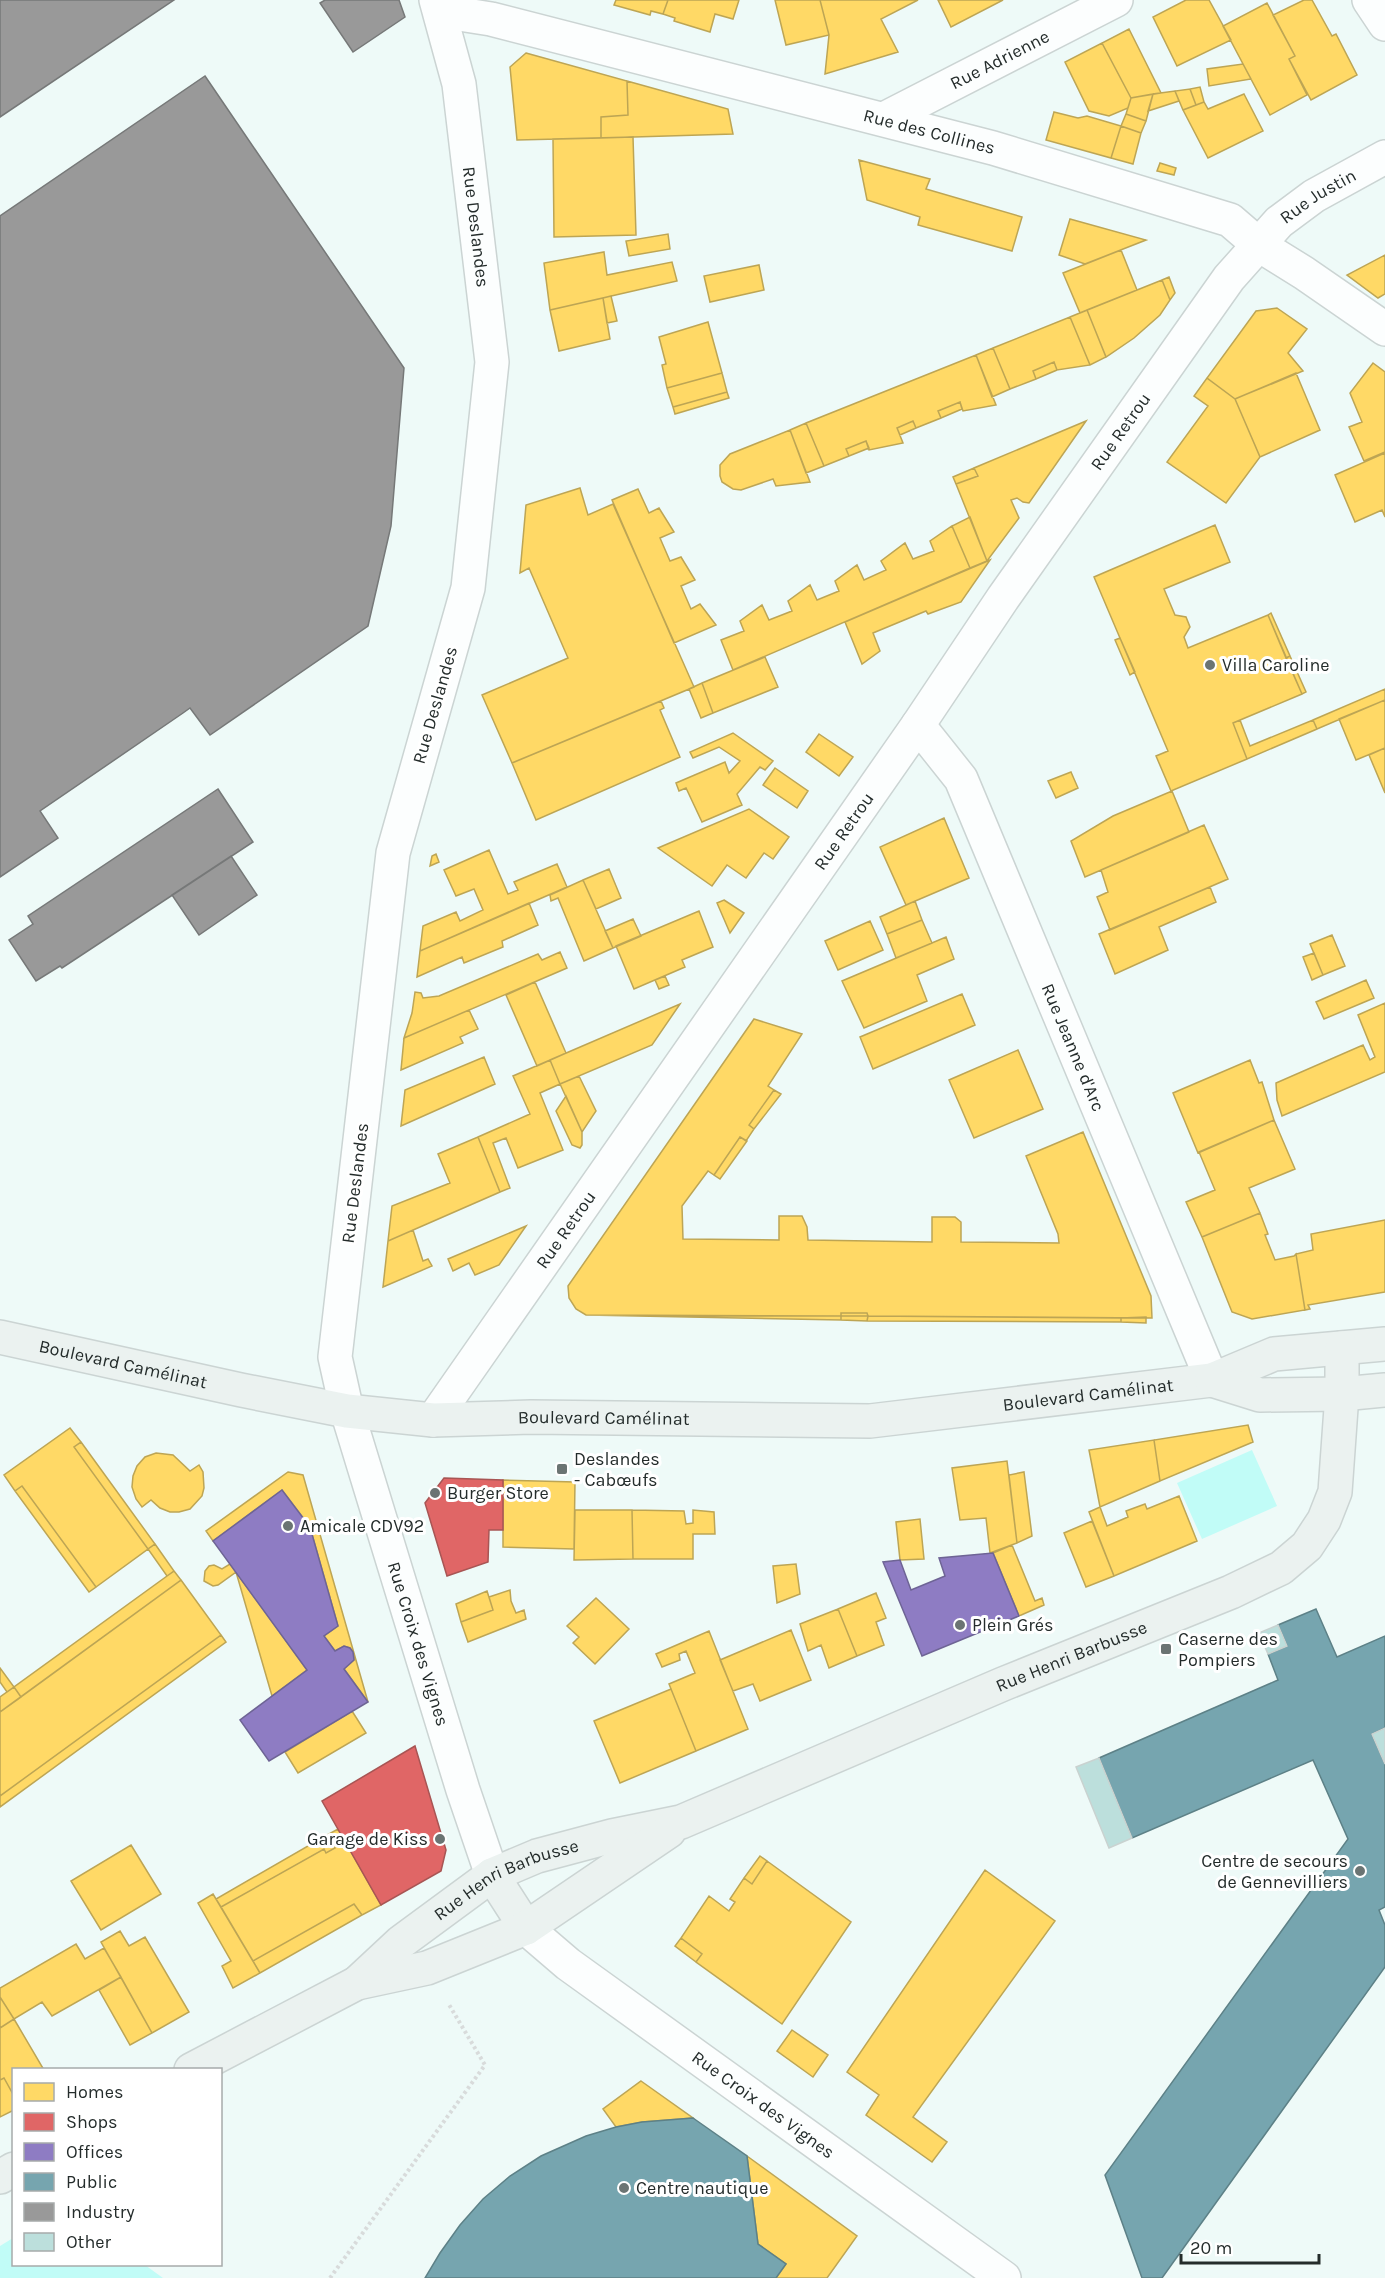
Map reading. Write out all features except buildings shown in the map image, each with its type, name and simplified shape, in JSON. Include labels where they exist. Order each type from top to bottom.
[{"type":"street","name":"Rue Adrienne","points":[[884,119],[1116,0]]},
{"type":"street","points":[[1369,0],[1385,24]]},
{"type":"street","name":"Rue des Collines","points":[[438,5],[993,148],[1230,220],[1259,245],[1385,329]]},
{"type":"street","name":"Rue Deslandes","points":[[347,1411],[335,1358],[393,853],[468,588],[492,362],[459,84],[438,5]]},
{"type":"street","name":"Rue Justin","points":[[1259,245],[1279,222],[1314,196],[1385,157]]},
{"type":"street","name":"Rue Retrou","points":[[433,1420],[918,725],[1003,598],[1229,278],[1259,245]]},
{"type":"street","name":"Rue Jeanne d'Arc","points":[[918,725],[961,778],[1212,1380]]},
{"type":"street","name":"Boulevard Camélinat","points":[[0,1337],[347,1411],[433,1420],[531,1417],[870,1421],[1212,1380],[1274,1354],[1385,1344]]},
{"type":"street","name":"Rue Henri Barbusse","points":[[357,1983],[427,1968],[526,1928],[681,1822],[992,1689],[1231,1592],[1281,1568],[1307,1546],[1324,1520],[1335,1492],[1342,1394],[1342,1348]]},
{"type":"street","name":"Boulevard Camélinat","points":[[1212,1380],[1260,1395],[1342,1394],[1385,1390]]},
{"type":"street","name":"Rue Croix des Vignes","points":[[347,1411],[463,1790],[492,1875]]},
{"type":"street","name":"Rue Henri Barbusse","points":[[195,2068],[357,1983],[401,1942],[492,1875],[537,1856],[612,1836],[681,1822]]},
{"type":"street","points":[[492,1875],[526,1928]]},
{"type":"street","name":"Rue Croix des Vignes","points":[[526,1928],[568,1964],[1004,2278]]},
{"type":"path","points":[[330,2278],[485,2065],[427,1968]]},
{"type":"shaded area","points":[[1252,1450],[1277,1506],[1202,1539],[1177,1483]]},
{"type":"shaded area","points":[[12,2239],[12,2266],[146,2266],[163,2278],[0,2278],[0,2246]]},
{"type":"place","name":"Villa Caroline","points":[[1210,665]]},
{"type":"place","name":"Deslandes - Cabœufs","points":[[562,1469]]},
{"type":"place","name":"Burger Store","points":[[435,1493]]},
{"type":"place","name":"Amicale CDV92","points":[[288,1526]]},
{"type":"place","name":"Plein Grés","points":[[960,1625]]},
{"type":"place","name":"Caserne des Pompiers","points":[[1166,1649]]},
{"type":"place","name":"Garage de Kiss","points":[[440,1839]]},
{"type":"place","name":"Centre de secours de Gennevilliers","points":[[1360,1871]]},
{"type":"place","name":"Centre nautique","points":[[624,2188]]}]
